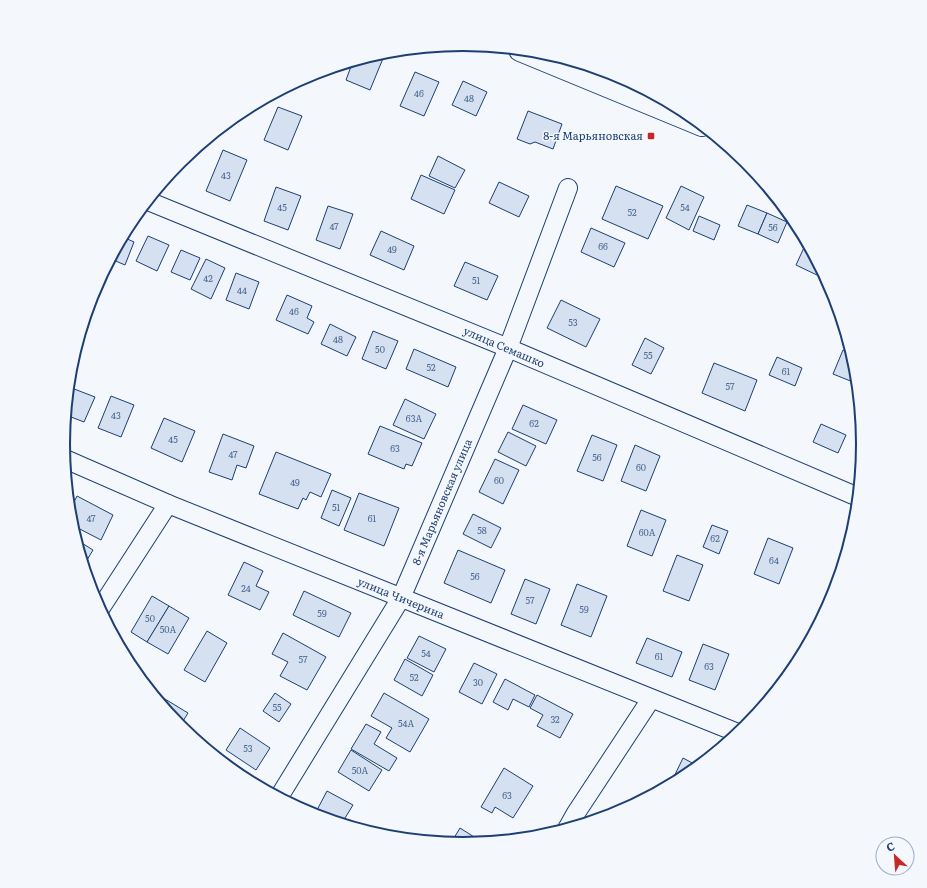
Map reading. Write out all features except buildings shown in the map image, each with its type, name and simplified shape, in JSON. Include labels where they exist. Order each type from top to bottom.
[{"type":"main road","points":[[559,63],[608,79],[664,107]]},
{"type":"street","name":"8-я Марьяновская улица","points":[[282,792],[401,598],[508,348],[568,188]]},
{"type":"street","name":"улица Семашко","points":[[153,203],[508,348],[853,495]]},
{"type":"street","name":"улица Чичерина","points":[[71,461],[168,504],[732,731]]},
{"type":"street","points":[[104,603],[168,504]]},
{"type":"street","points":[[570,822],[651,699]]},
{"type":"place","name":"8-я Марьяновская","points":[[651,136]]}]
